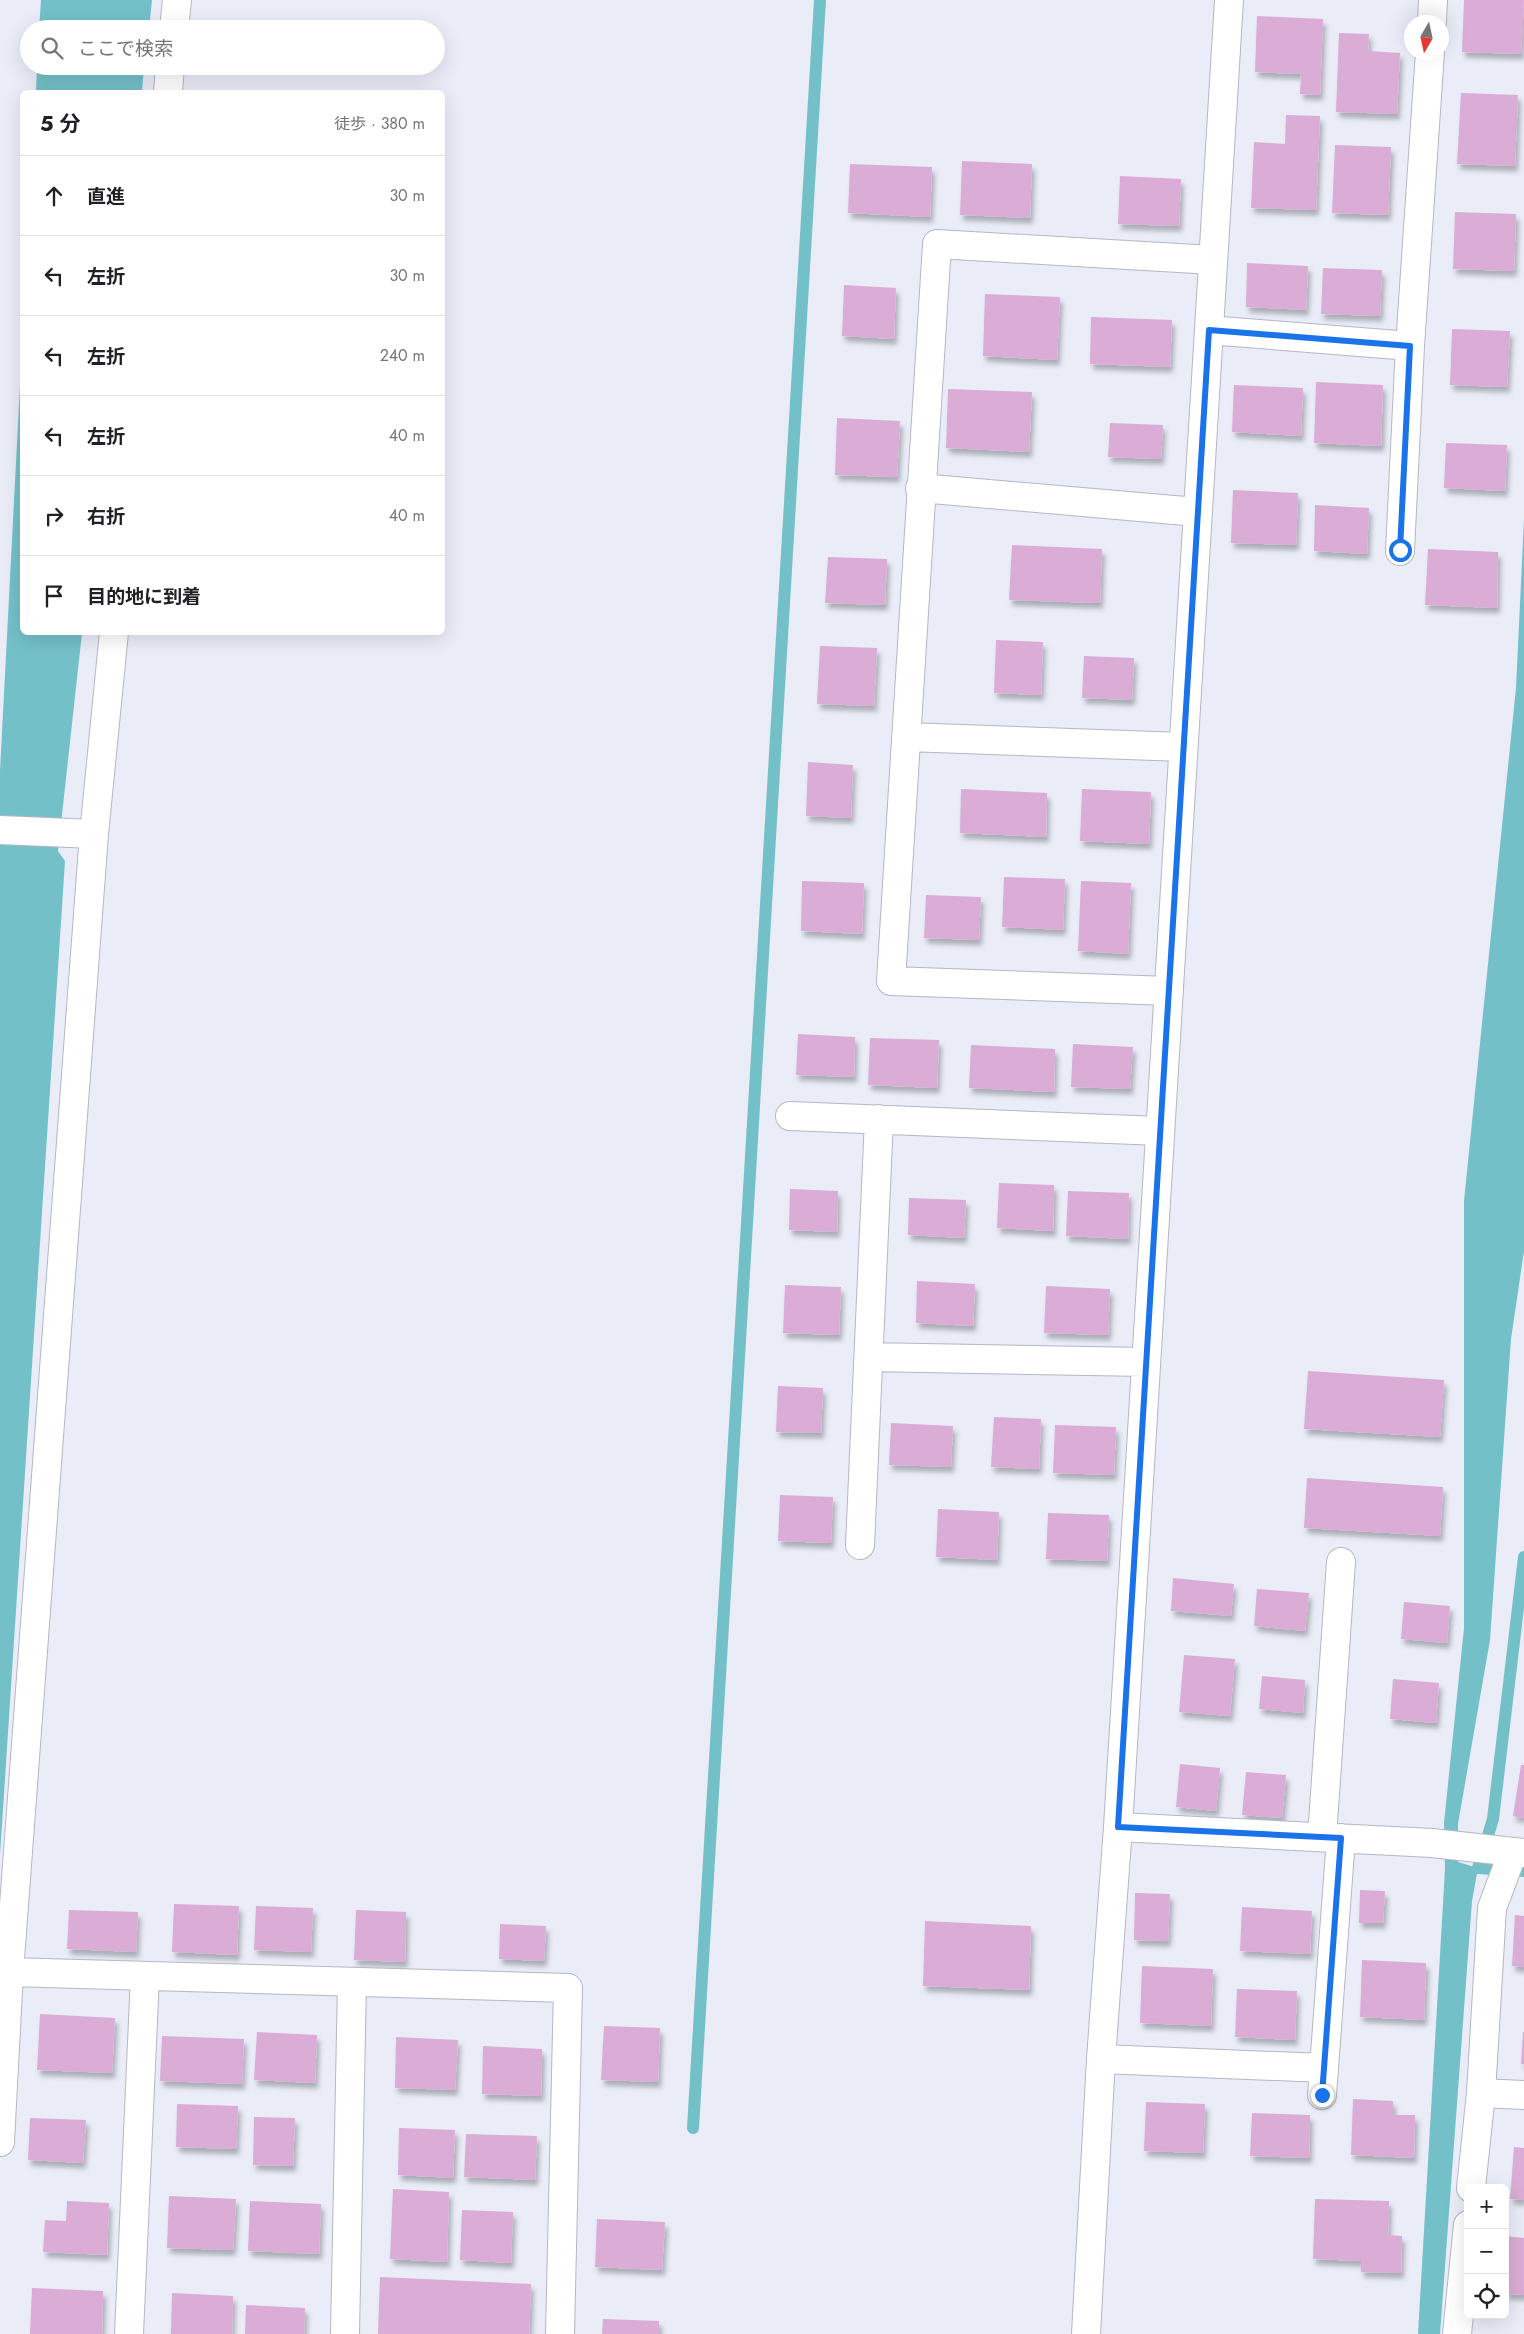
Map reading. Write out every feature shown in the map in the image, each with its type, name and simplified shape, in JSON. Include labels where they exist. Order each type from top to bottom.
[{"type":"street","points":[[175,20],[177,0]]},
{"type":"street","points":[[1086,2334],[1101,2060],[1118,1827],[1229,0]]},
{"type":"street","points":[[1432,15],[1433,0]]},
{"type":"street","points":[[1400,550],[1410,346],[1429,60]]},
{"type":"street","points":[[168,90],[169,75]]},
{"type":"street","points":[[1169,991],[891,981],[920,488],[936,244],[1213,260]]},
{"type":"street","points":[[1209,330],[1410,346]]},
{"type":"street","points":[[920,488],[1198,512]]},
{"type":"street","points":[[0,2142],[9,1972],[94,834],[114,635]]},
{"type":"street","points":[[906,737],[1184,747]]},
{"type":"street","points":[[0,830],[94,834]]},
{"type":"street","points":[[790,1116],[1160,1131]]},
{"type":"street","points":[[860,1545],[879,1119]]},
{"type":"street","points":[[868,1357],[1146,1362]]},
{"type":"street","points":[[1322,2095],[1342,1562]]},
{"type":"street","points":[[1118,1827],[1432,1843],[1511,1852],[1492,1908],[1481,2093],[1472,2184]]},
{"type":"street","points":[[9,1972],[568,1988],[560,2334]]},
{"type":"street","points":[[129,2334],[145,1976]]},
{"type":"street","points":[[345,2334],[352,1982]]},
{"type":"street","points":[[1101,2060],[1324,2068]]},
{"type":"street","points":[[1481,2093],[1524,2095]]},
{"type":"street","points":[[1457,2334],[1468,2229]]},
{"type":"water","points":[[41,0],[152,0],[150,20],[40,20]]},
{"type":"water","points":[[37,75],[143,75],[142,90],[36,90]]},
{"type":"water","points":[[20,386],[20,635],[82,635],[58,851],[65,861],[0,1855],[0,771]]},
{"type":"water","points":[[1524,519],[1524,1251],[1511,1339],[1490,1640],[1458,1824],[1458,1862],[1478,1868],[1472,1901],[1440,2334],[1418,2334],[1445,1869],[1444,1823],[1464,1628],[1464,1201],[1516,688]]},
{"type":"building","points":[[1464,0],[1524,0],[1521,54],[1462,52]]},
{"type":"building","points":[[1257,16],[1323,19],[1320,95],[1300,94],[1301,74],[1255,72]]},
{"type":"building","points":[[1339,33],[1369,34],[1368,51],[1400,53],[1397,114],[1336,112]]},
{"type":"building","points":[[1461,93],[1518,95],[1515,166],[1457,164]]},
{"type":"building","points":[[1286,115],[1320,116],[1316,210],[1251,208],[1254,142],[1285,144]]},
{"type":"building","points":[[1335,145],[1391,147],[1388,215],[1332,213]]},
{"type":"building","points":[[962,161],[1032,164],[1030,218],[960,215]]},
{"type":"building","points":[[850,164],[932,167],[930,217],[848,213]]},
{"type":"building","points":[[1120,176],[1181,179],[1179,226],[1118,224]]},
{"type":"building","points":[[1455,212],[1516,214],[1514,271],[1453,269]]},
{"type":"building","points":[[1247,263],[1308,266],[1306,310],[1246,307]]},
{"type":"building","points":[[1323,268],[1382,270],[1380,316],[1321,314]]},
{"type":"building","points":[[844,285],[896,288],[894,339],[842,336]]},
{"type":"building","points":[[985,294],[1060,297],[1057,360],[983,356]]},
{"type":"building","points":[[1091,317],[1172,320],[1170,367],[1090,364]]},
{"type":"building","points":[[1452,329],[1510,331],[1507,387],[1450,385]]},
{"type":"building","points":[[1316,382],[1383,385],[1381,446],[1314,443]]},
{"type":"building","points":[[1234,385],[1303,388],[1301,436],[1232,432]]},
{"type":"building","points":[[948,389],[1032,392],[1029,452],[946,448]]},
{"type":"building","points":[[837,418],[900,421],[897,477],[835,475]]},
{"type":"building","points":[[1110,423],[1163,425],[1161,459],[1108,457]]},
{"type":"building","points":[[1446,443],[1507,445],[1505,491],[1444,488]]},
{"type":"building","points":[[1233,490],[1298,493],[1296,545],[1231,543]]},
{"type":"building","points":[[1315,505],[1369,508],[1367,554],[1314,551]]},
{"type":"building","points":[[1012,545],[1102,549],[1100,603],[1009,600]]},
{"type":"building","points":[[1428,549],[1498,552],[1497,608],[1425,605]]},
{"type":"building","points":[[828,557],[887,559],[885,605],[825,603]]},
{"type":"building","points":[[996,640],[1043,642],[1041,695],[994,693]]},
{"type":"building","points":[[820,646],[877,648],[874,706],[817,704]]},
{"type":"building","points":[[1084,656],[1134,658],[1132,700],[1082,698]]},
{"type":"building","points":[[808,762],[853,765],[851,818],[806,816]]},
{"type":"building","points":[[961,789],[1047,793],[1046,837],[960,833]]},
{"type":"building","points":[[1082,789],[1151,792],[1149,844],[1080,841]]},
{"type":"building","points":[[1004,877],[1065,879],[1063,930],[1002,927]]},
{"type":"building","points":[[802,881],[864,883],[862,934],[801,931]]},
{"type":"building","points":[[1081,881],[1131,883],[1128,954],[1078,951]]},
{"type":"building","points":[[926,895],[981,897],[979,940],[924,938]]},
{"type":"building","points":[[798,1034],[855,1037],[854,1077],[796,1075]]},
{"type":"building","points":[[870,1038],[939,1040],[937,1088],[868,1085]]},
{"type":"building","points":[[1073,1044],[1133,1047],[1130,1089],[1071,1087]]},
{"type":"building","points":[[971,1045],[1055,1049],[1054,1092],[969,1088]]},
{"type":"building","points":[[999,1183],[1054,1185],[1053,1231],[997,1228]]},
{"type":"building","points":[[790,1189],[838,1191],[837,1232],[789,1230]]},
{"type":"building","points":[[1068,1191],[1129,1193],[1128,1239],[1066,1236]]},
{"type":"building","points":[[909,1198],[966,1200],[964,1238],[908,1235]]},
{"type":"building","points":[[917,1281],[975,1284],[973,1326],[916,1323]]},
{"type":"building","points":[[785,1285],[841,1287],[839,1335],[783,1333]]},
{"type":"building","points":[[1046,1286],[1110,1289],[1108,1335],[1044,1333]]},
{"type":"building","points":[[1308,1371],[1444,1380],[1440,1437],[1304,1429]]},
{"type":"building","points":[[778,1386],[823,1388],[821,1433],[776,1432]]},
{"type":"building","points":[[994,1417],[1041,1419],[1039,1469],[991,1467]]},
{"type":"building","points":[[891,1423],[953,1426],[951,1467],[889,1465]]},
{"type":"building","points":[[1055,1425],[1116,1427],[1114,1475],[1053,1473]]},
{"type":"building","points":[[1307,1478],[1443,1487],[1440,1536],[1304,1528]]},
{"type":"building","points":[[780,1495],[833,1497],[831,1543],[778,1541]]},
{"type":"building","points":[[938,1509],[999,1512],[997,1560],[936,1557]]},
{"type":"building","points":[[1048,1513],[1109,1515],[1107,1561],[1046,1559]]},
{"type":"building","points":[[1173,1578],[1234,1584],[1231,1616],[1171,1611]]},
{"type":"building","points":[[1257,1589],[1309,1593],[1305,1631],[1254,1626]]},
{"type":"building","points":[[1404,1602],[1450,1606],[1447,1643],[1401,1639]]},
{"type":"building","points":[[1184,1655],[1235,1659],[1230,1716],[1179,1712]]},
{"type":"building","points":[[1262,1676],[1305,1680],[1303,1713],[1259,1709]]},
{"type":"building","points":[[1393,1679],[1439,1683],[1436,1723],[1390,1719]]},
{"type":"building","points":[[1180,1764],[1220,1768],[1216,1811],[1176,1807]]},
{"type":"building","points":[[1521,1765],[1524,1765],[1524,1818],[1513,1816]]},
{"type":"building","points":[[1246,1772],[1286,1775],[1282,1818],[1242,1815]]},
{"type":"building","points":[[1360,1890],[1385,1891],[1383,1923],[1359,1923]]},
{"type":"building","points":[[1135,1893],[1170,1894],[1168,1941],[1134,1940]]},
{"type":"building","points":[[174,1904],[239,1906],[237,1955],[172,1952]]},
{"type":"building","points":[[256,1906],[313,1908],[311,1952],[254,1950]]},
{"type":"building","points":[[1242,1907],[1312,1911],[1310,1954],[1240,1951]]},
{"type":"building","points":[[69,1910],[138,1912],[136,1952],[67,1949]]},
{"type":"building","points":[[356,1910],[406,1912],[405,1962],[354,1960]]},
{"type":"building","points":[[1515,1915],[1524,1916],[1524,1967],[1512,1966]]},
{"type":"building","points":[[925,1921],[1031,1926],[1029,1990],[923,1986]]},
{"type":"building","points":[[500,1924],[546,1926],[544,1961],[499,1959]]},
{"type":"building","points":[[1362,1960],[1426,1963],[1424,2020],[1360,2017]]},
{"type":"building","points":[[1142,1966],[1213,1969],[1211,2026],[1140,2023]]},
{"type":"building","points":[[1237,1989],[1297,1991],[1295,2040],[1235,2037]]},
{"type":"building","points":[[40,2014],[115,2018],[112,2073],[37,2070]]},
{"type":"building","points":[[604,2026],[660,2028],[658,2082],[601,2080]]},
{"type":"building","points":[[257,2032],[317,2035],[315,2083],[254,2080]]},
{"type":"building","points":[[1523,2032],[1524,2064],[1521,2064]]},
{"type":"building","points":[[162,2036],[244,2039],[242,2084],[160,2081]]},
{"type":"building","points":[[396,2037],[458,2040],[455,2090],[395,2088]]},
{"type":"building","points":[[483,2046],[542,2049],[541,2096],[482,2094]]},
{"type":"building","points":[[1353,2099],[1393,2101],[1393,2115],[1415,2115],[1414,2158],[1351,2155]]},
{"type":"building","points":[[1146,2102],[1205,2104],[1203,2153],[1144,2151]]},
{"type":"building","points":[[177,2104],[238,2106],[236,2149],[176,2147]]},
{"type":"building","points":[[1252,2113],[1310,2115],[1309,2158],[1250,2156]]},
{"type":"building","points":[[254,2117],[295,2118],[293,2166],[253,2165]]},
{"type":"building","points":[[30,2118],[86,2120],[83,2163],[28,2160]]},
{"type":"building","points":[[399,2128],[455,2130],[453,2178],[398,2175]]},
{"type":"building","points":[[466,2134],[537,2136],[535,2180],[464,2177]]},
{"type":"building","points":[[1514,2147],[1524,2148],[1524,2200],[1510,2199]]},
{"type":"building","points":[[393,2189],[449,2192],[447,2262],[390,2259]]},
{"type":"building","points":[[169,2196],[236,2199],[233,2250],[167,2248]]},
{"type":"building","points":[[1315,2199],[1389,2201],[1388,2235],[1402,2236],[1401,2273],[1361,2272],[1361,2261],[1313,2259]]},
{"type":"building","points":[[67,2201],[109,2203],[107,2255],[43,2252],[45,2220],[66,2221]]},
{"type":"building","points":[[250,2201],[321,2204],[319,2254],[248,2251]]},
{"type":"building","points":[[462,2210],[513,2212],[511,2263],[460,2260]]},
{"type":"building","points":[[597,2219],[665,2222],[662,2270],[595,2267]]},
{"type":"building","points":[[1509,2236],[1524,2238],[1524,2295],[1509,2294]]},
{"type":"building","points":[[380,2277],[531,2284],[529,2334],[378,2334]]},
{"type":"building","points":[[32,2288],[103,2291],[102,2334],[30,2334]]},
{"type":"building","points":[[172,2293],[233,2296],[232,2334],[171,2334]]},
{"type":"building","points":[[246,2305],[305,2308],[304,2334],[245,2334]]},
{"type":"building","points":[[603,2319],[659,2321],[659,2334],[602,2334]]},
{"type":"waterway","points":[[693,2128],[820,0]]},
{"type":"waterway","points":[[1524,1557],[1493,1819],[1478,1868],[1524,1871]]},
{"type":"route","points":[[1322,2095],[1341,1838],[1118,1827],[1209,330],[1410,346],[1400,550]]}]
